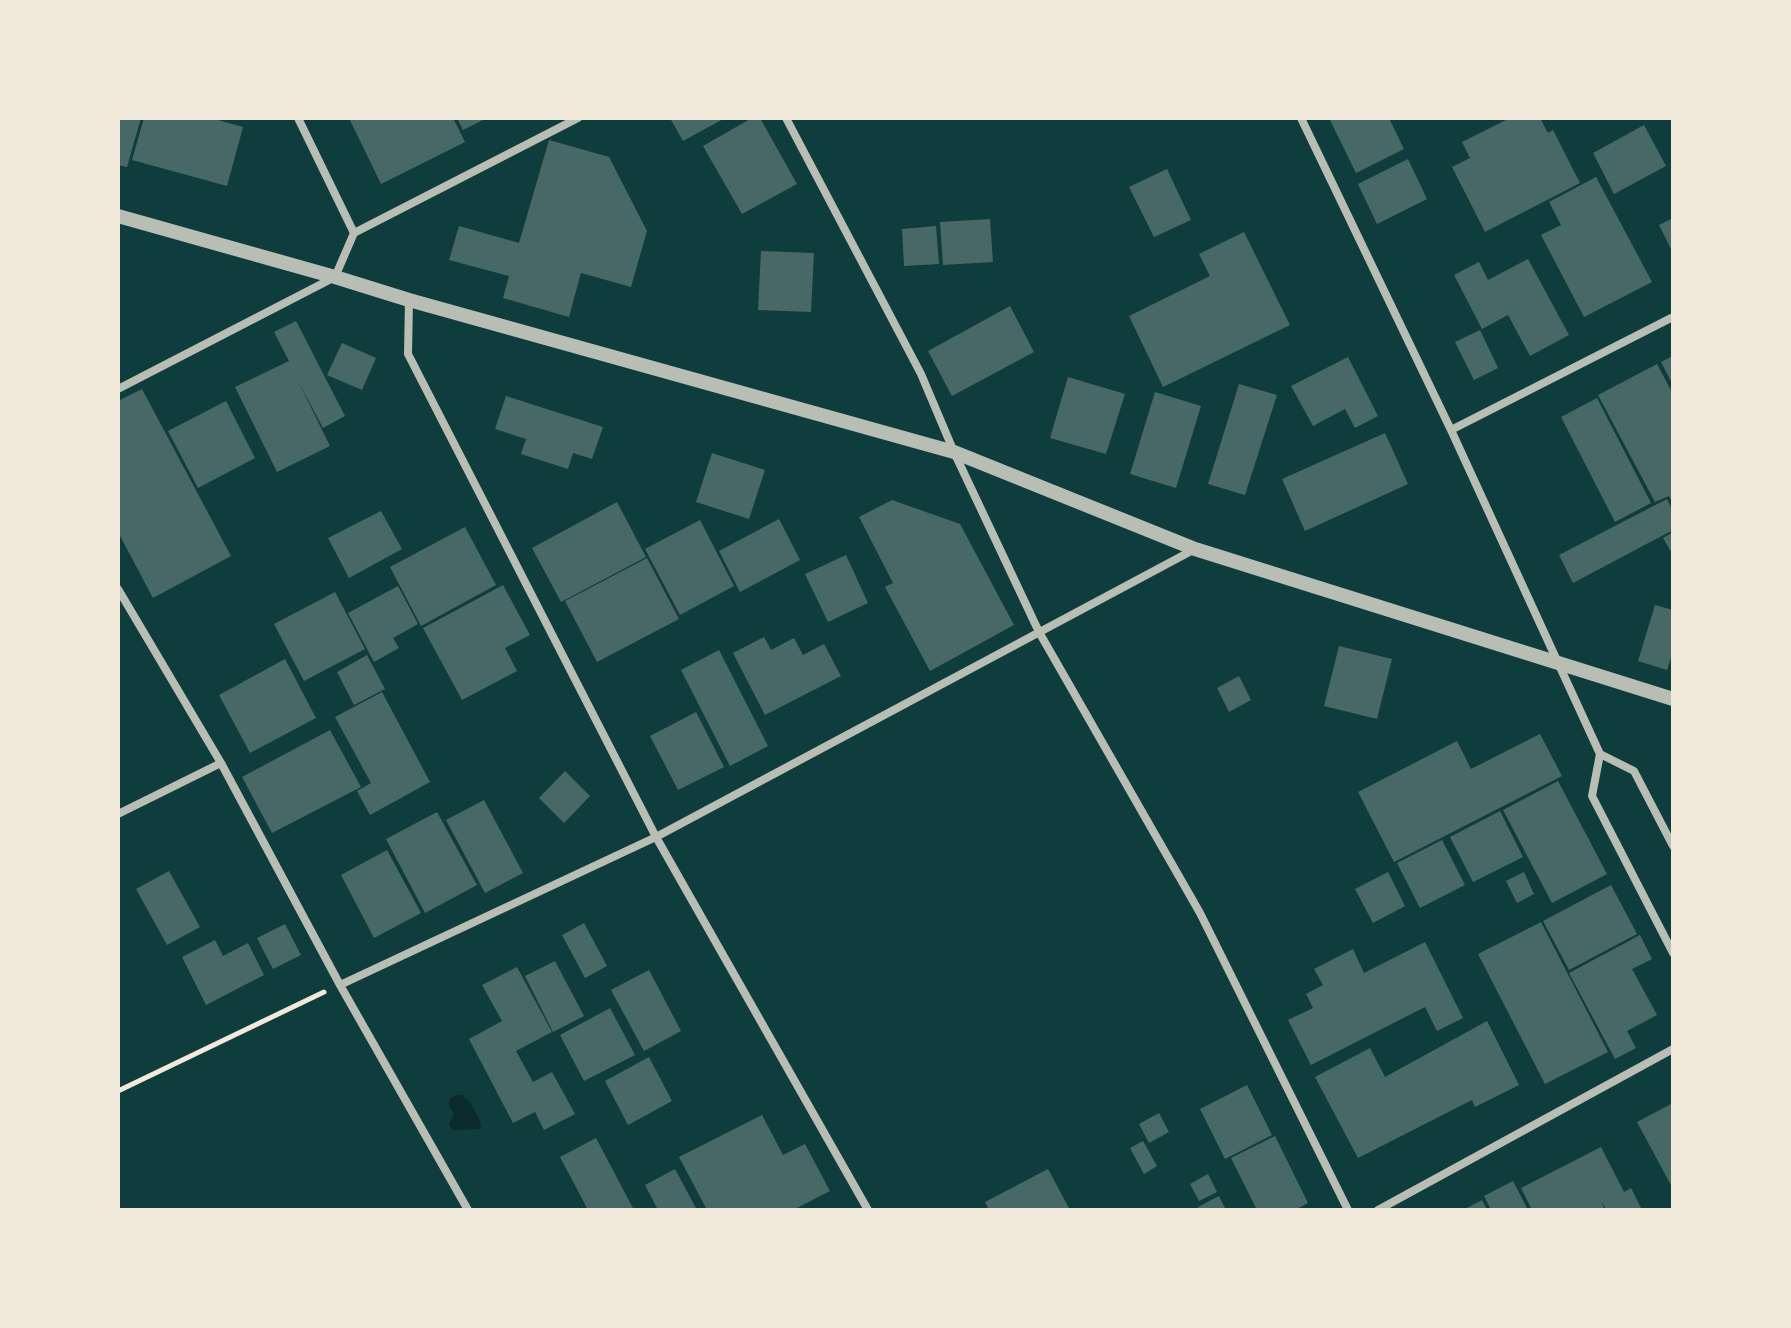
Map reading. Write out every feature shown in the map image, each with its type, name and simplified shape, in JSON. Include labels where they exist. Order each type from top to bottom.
[{"type":"street","points":[[298,118],[354,233]]},
{"type":"street","points":[[118,389],[335,277],[354,233],[578,118]]},
{"type":"street","points":[[786,118],[921,374],[954,452],[1039,632],[1200,913],[1348,1210]]},
{"type":"street","points":[[1301,118],[1560,663],[1600,754],[1592,796],[1673,953]]},
{"type":"street","points":[[118,216],[954,452],[1195,549],[1673,699]]},
{"type":"street","points":[[409,300],[408,354],[656,837],[868,1210]]},
{"type":"street","points":[[1451,430],[1673,317]]},
{"type":"street","points":[[340,985],[656,837],[1195,549]]},
{"type":"street","points":[[118,589],[221,763],[340,985],[468,1210]]},
{"type":"street","points":[[1600,754],[1634,771],[1673,846]]},
{"type":"street","points":[[118,814],[221,763]]},
{"type":"street","points":[[1378,1210],[1673,1049]]},
{"type":"path","points":[[118,1091],[340,985]]},
{"type":"water","points":[[462,1095],[470,1102],[481,1129],[452,1130],[449,1125],[454,1113],[449,1107],[449,1099]]},
{"type":"building","points":[[118,118],[141,118],[127,167],[118,165]]},
{"type":"building","points":[[144,118],[211,118],[243,127],[227,186],[132,160]]},
{"type":"building","points":[[349,118],[453,118],[465,142],[381,184]]},
{"type":"building","points":[[457,118],[487,118],[463,130]]},
{"type":"building","points":[[670,118],[725,118],[683,141]]},
{"type":"building","points":[[752,118],[760,118],[797,184],[742,214],[703,146]]},
{"type":"building","points":[[1329,118],[1389,118],[1404,149],[1356,173]]},
{"type":"building","points":[[1510,118],[1540,118],[1548,133],[1553,130],[1580,183],[1485,232],[1452,167],[1470,158],[1462,142]]},
{"type":"building","points":[[1644,125],[1666,166],[1614,194],[1593,153]]},
{"type":"building","points":[[549,140],[609,157],[647,231],[631,287],[581,273],[569,317],[503,298],[509,276],[449,260],[459,226],[519,243]]},
{"type":"building","points":[[1408,159],[1427,199],[1377,224],[1358,184]]},
{"type":"building","points":[[1167,169],[1191,220],[1154,237],[1129,187]]},
{"type":"building","points":[[1596,177],[1652,282],[1584,317],[1541,235],[1561,225],[1549,202]]},
{"type":"building","points":[[1673,218],[1673,253],[1659,225]]},
{"type":"building","points":[[990,219],[993,262],[943,265],[940,222]]},
{"type":"building","points":[[936,226],[939,264],[904,266],[902,229]]},
{"type":"building","points":[[1244,232],[1290,325],[1163,387],[1129,316],[1210,276],[1199,254]]},
{"type":"building","points":[[761,251],[814,253],[811,312],[758,310]]},
{"type":"building","points":[[1528,259],[1569,335],[1530,356],[1508,315],[1482,329],[1454,275],[1479,262],[1488,280]]},
{"type":"building","points":[[1010,306],[1034,352],[952,396],[928,351]]},
{"type":"building","points":[[296,321],[345,416],[323,428],[297,379],[330,446],[277,472],[235,387],[289,361],[274,332]]},
{"type":"building","points":[[1480,330],[1498,368],[1474,380],[1455,342]]},
{"type":"building","points":[[342,343],[376,358],[362,390],[327,375]]},
{"type":"building","points":[[1673,356],[1673,385],[1661,362]]},
{"type":"building","points":[[1348,357],[1378,416],[1355,428],[1345,409],[1313,426],[1291,386]]},
{"type":"building","points":[[1657,364],[1673,394],[1673,504],[1669,496],[1655,502],[1598,395]]},
{"type":"building","points":[[1068,377],[1125,394],[1106,454],[1050,438]]},
{"type":"building","points":[[1239,384],[1277,395],[1245,495],[1208,484]]},
{"type":"building","points":[[142,389],[231,556],[153,598],[118,532],[118,401]]},
{"type":"building","points":[[1155,392],[1201,406],[1176,488],[1130,474]]},
{"type":"building","points":[[506,396],[603,427],[592,459],[573,453],[568,469],[521,454],[526,439],[495,429]]},
{"type":"building","points":[[1597,398],[1651,503],[1615,522],[1561,417]]},
{"type":"building","points":[[226,401],[255,458],[198,488],[168,431]]},
{"type":"building","points":[[1385,433],[1408,484],[1305,531],[1282,479]]},
{"type":"building","points":[[712,453],[765,470],[749,519],[696,502]]},
{"type":"building","points":[[1667,499],[1673,512],[1673,530],[1573,583],[1559,555]]},
{"type":"building","points":[[892,500],[960,524],[1014,625],[930,671],[885,587],[893,583],[859,517]]},
{"type":"building","points":[[617,502],[646,557],[561,602],[532,548]]},
{"type":"building","points":[[381,511],[402,549],[349,578],[328,538]]},
{"type":"building","points":[[779,519],[800,560],[740,592],[719,551]]},
{"type":"building","points":[[700,520],[734,586],[680,615],[645,549]]},
{"type":"building","points":[[465,527],[496,585],[421,626],[390,567]]},
{"type":"building","points":[[1673,532],[1673,555],[1663,538]]},
{"type":"building","points":[[846,555],[868,603],[828,622],[805,574]]},
{"type":"building","points":[[647,558],[679,619],[597,662],[565,601]]},
{"type":"building","points":[[503,585],[530,635],[505,648],[517,671],[462,700],[423,628]]},
{"type":"building","points":[[398,586],[418,624],[393,638],[399,648],[374,662],[348,613]]},
{"type":"building","points":[[335,592],[365,649],[304,681],[274,624]]},
{"type":"building","points":[[1655,605],[1673,610],[1673,652],[1667,670],[1638,661]]},
{"type":"building","points":[[764,637],[771,650],[794,638],[803,655],[824,644],[841,676],[765,715],[733,653]]},
{"type":"building","points":[[1339,646],[1392,659],[1377,719],[1324,706]]},
{"type":"building","points":[[719,650],[768,746],[730,766],[681,670]]},
{"type":"building","points":[[367,655],[385,689],[354,705],[337,672]]},
{"type":"building","points":[[285,659],[316,718],[250,753],[219,695]]},
{"type":"building","points":[[1239,676],[1251,700],[1229,712],[1217,688]]},
{"type":"building","points":[[382,692],[430,782],[370,815],[357,791],[371,783],[335,717]]},
{"type":"building","points":[[696,712],[724,767],[678,790],[650,736]]},
{"type":"building","points":[[330,730],[361,787],[272,833],[242,777]]},
{"type":"building","points":[[1540,734],[1562,776],[1394,862],[1358,792],[1457,741],[1471,769]]},
{"type":"building","points":[[565,771],[590,796],[564,823],[539,798]]},
{"type":"building","points":[[1558,781],[1607,874],[1552,903],[1503,810]]},
{"type":"building","points":[[484,800],[523,873],[485,893],[446,820]]},
{"type":"building","points":[[1500,811],[1523,857],[1473,882],[1450,837]]},
{"type":"building","points":[[437,812],[477,885],[425,913],[386,839]]},
{"type":"building","points":[[1442,840],[1465,885],[1420,908],[1397,863]]},
{"type":"building","points":[[387,850],[421,913],[374,938],[341,875]]},
{"type":"building","points":[[169,871],[200,927],[167,945],[136,889]]},
{"type":"building","points":[[1388,872],[1405,906],[1373,923],[1355,889]]},
{"type":"building","points":[[1524,872],[1534,894],[1517,903],[1506,881]]},
{"type":"building","points":[[1611,885],[1637,934],[1569,970],[1543,921]]},
{"type":"building","points":[[1541,922],[1608,1052],[1545,1084],[1478,954]]},
{"type":"building","points":[[584,923],[607,966],[585,978],[562,935]]},
{"type":"building","points":[[285,924],[301,955],[273,969],[257,938]]},
{"type":"building","points":[[1640,935],[1652,959],[1632,969],[1657,1015],[1627,1031],[1636,1048],[1615,1059],[1569,973]]},
{"type":"building","points":[[215,940],[223,956],[248,943],[264,975],[206,1005],[182,957]]},
{"type":"building","points":[[1425,942],[1463,1018],[1437,1031],[1425,1007],[1311,1065],[1288,1020],[1313,1008],[1306,994],[1323,985],[1314,969],[1353,949],[1364,973]]},
{"type":"building","points":[[555,961],[584,1016],[553,1032],[525,976]]},
{"type":"building","points":[[517,967],[552,1032],[516,1051],[533,1082],[552,1072],[575,1114],[544,1130],[535,1112],[513,1123],[469,1039],[502,1021],[482,985]]},
{"type":"building","points":[[649,970],[681,1031],[644,1051],[611,990]]},
{"type":"building","points":[[610,1008],[635,1055],[584,1081],[560,1035]]},
{"type":"building","points":[[1487,1021],[1519,1085],[1475,1107],[1472,1100],[1358,1158],[1315,1077],[1370,1048],[1385,1077]]},
{"type":"building","points":[[649,1057],[672,1101],[628,1125],[605,1081]]},
{"type":"building","points":[[1247,1085],[1272,1135],[1225,1159],[1200,1109]]},
{"type":"building","points":[[1673,1103],[1673,1189],[1637,1122]]},
{"type":"building","points":[[1159,1113],[1169,1132],[1149,1143],[1139,1124]]},
{"type":"building","points":[[762,1115],[783,1155],[805,1144],[830,1191],[793,1210],[707,1210],[679,1157]]},
{"type":"building","points":[[1275,1136],[1308,1203],[1295,1210],[1257,1210],[1231,1158]]},
{"type":"building","points":[[596,1138],[634,1210],[588,1210],[560,1157]]},
{"type":"building","points":[[1143,1141],[1157,1166],[1144,1174],[1130,1148]]},
{"type":"building","points":[[1601,1147],[1624,1192],[1631,1188],[1642,1210],[1606,1210],[1602,1202],[1604,1210],[1532,1210],[1521,1188]]},
{"type":"building","points":[[675,1169],[697,1210],[658,1210],[645,1185]]},
{"type":"building","points":[[1048,1169],[1070,1210],[989,1210],[985,1202]]},
{"type":"building","points":[[1208,1174],[1217,1192],[1199,1201],[1190,1184]]},
{"type":"building","points":[[1513,1181],[1528,1210],[1491,1210],[1484,1196]]},
{"type":"building","points":[[1219,1196],[1226,1210],[1199,1210],[1198,1207]]},
{"type":"building","points":[[1482,1200],[1487,1210],[1463,1210]]}]
